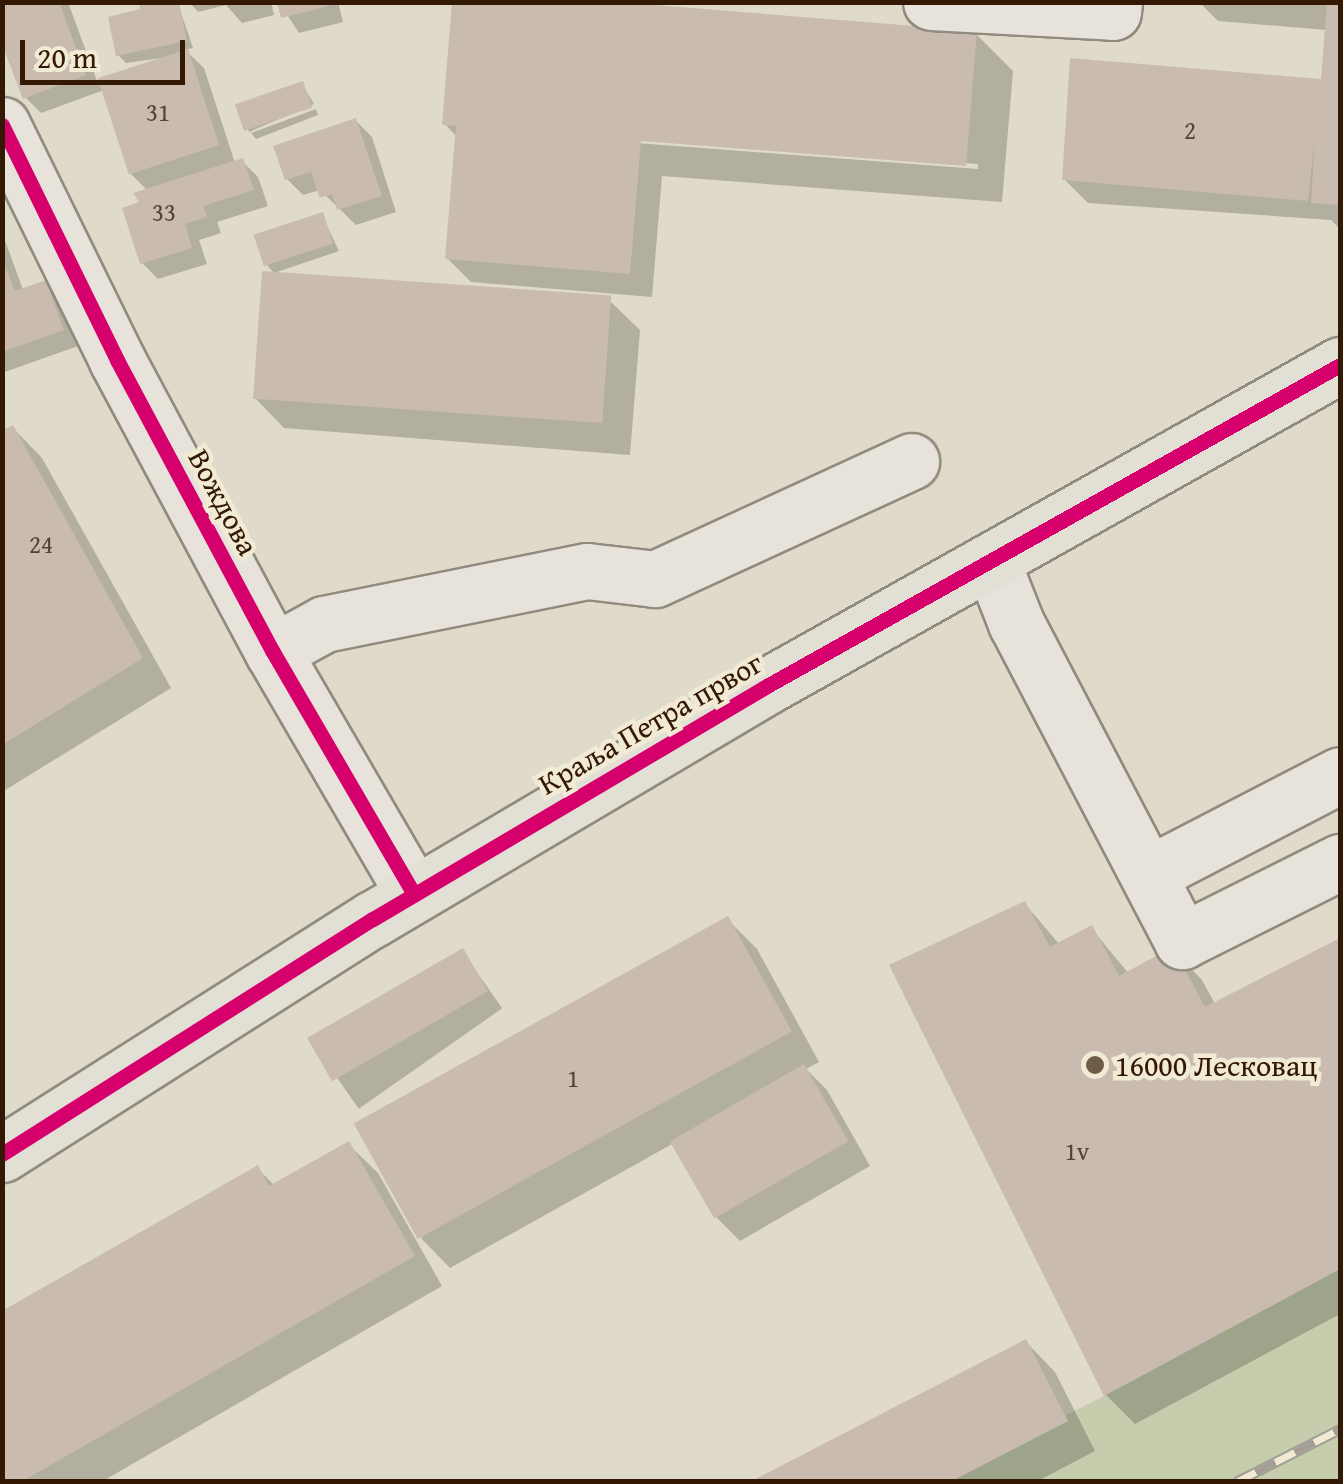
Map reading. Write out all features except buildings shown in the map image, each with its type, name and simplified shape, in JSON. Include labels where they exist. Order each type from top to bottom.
[{"type":"main road","name":"Краља Петра првог","points":[[2,1154],[414,894],[765,687],[1340,364]]},
{"type":"street","points":[[931,2],[1113,8]]},
{"type":"street","name":"Вождова","points":[[2,125],[117,360],[273,652],[414,894]]},
{"type":"street","points":[[273,652],[324,624],[587,571],[656,579],[912,461]]},
{"type":"street","points":[[992,562],[1016,623],[1182,941],[1340,862]]},
{"type":"street","points":[[1148,874],[1340,775]]},
{"type":"green space","points":[[1340,1269],[1340,1481],[934,1482],[1104,1396]]},
{"type":"railway","points":[[1236,1482],[1340,1429]]},
{"type":"cycle path","points":[[2,125],[117,360],[273,652],[414,894]]},
{"type":"cycle path","points":[[2,1154],[373,919],[765,687],[1340,365]]},
{"type":"place","name":"16000 Лесковац","points":[[1095,1065]]}]
